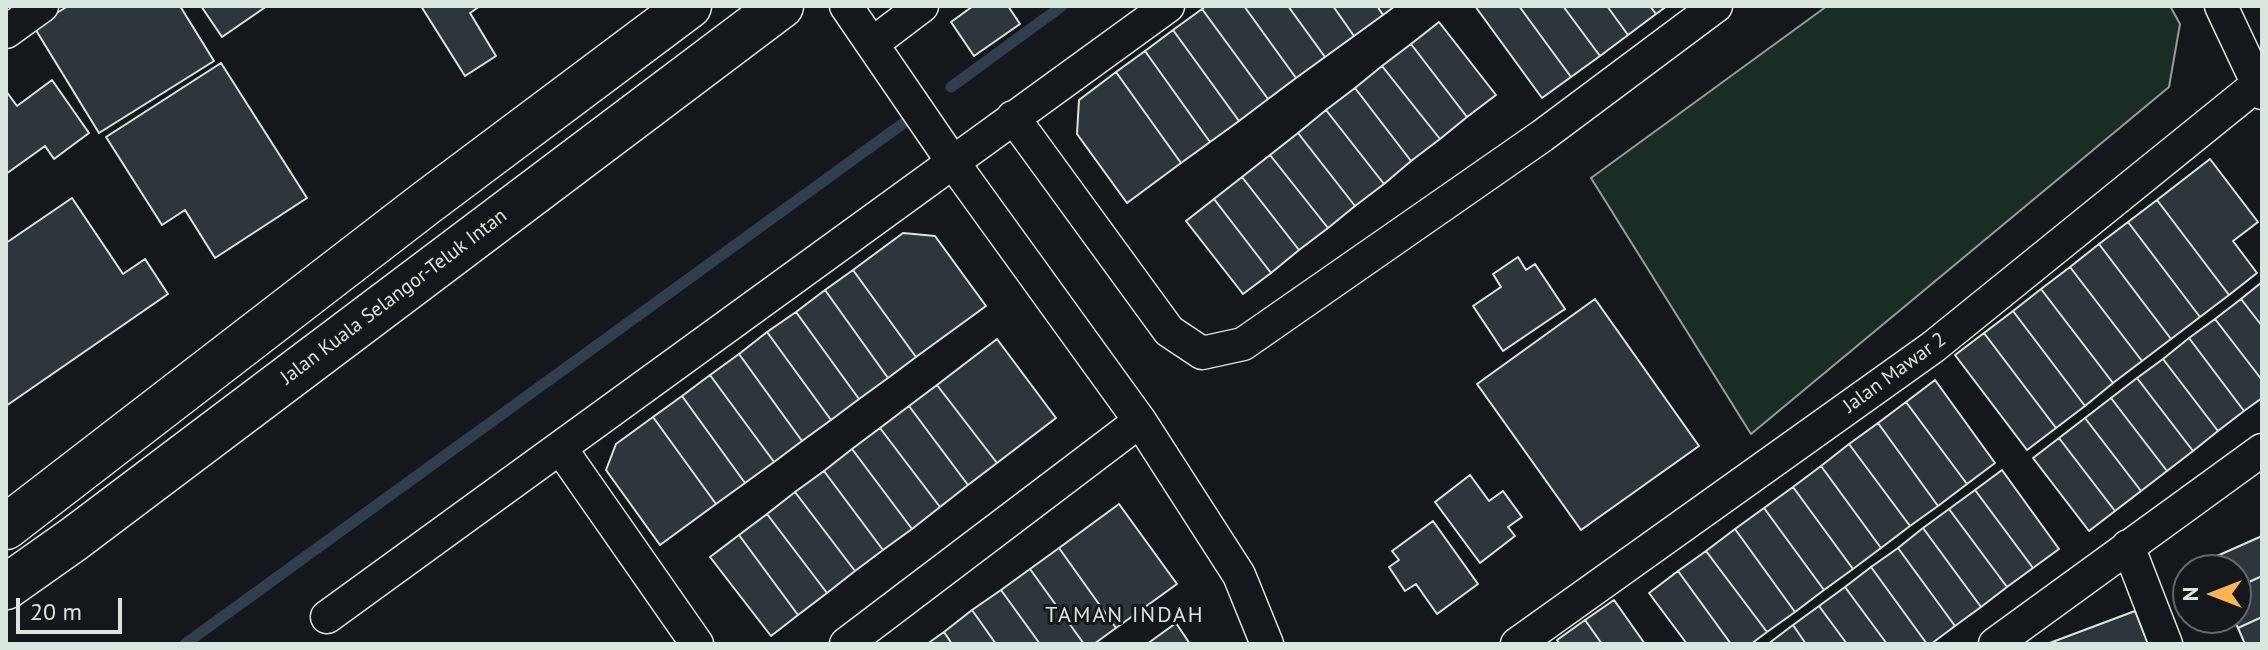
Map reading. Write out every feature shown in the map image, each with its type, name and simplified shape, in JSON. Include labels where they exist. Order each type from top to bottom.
[{"type":"highway","points":[[6,527],[401,222],[689,6]]},
{"type":"highway","name":"Jalan Kuala Selangor-Teluk Intan","points":[[6,587],[781,6]]},
{"type":"highway","points":[[6,514],[53,490]]},
{"type":"highway","points":[[6,604],[74,539]]},
{"type":"street","points":[[6,32],[42,6]]},
{"type":"street","points":[[846,6],[952,161],[1140,421],[1239,575],[1267,644]]},
{"type":"street","points":[[872,44],[922,6]]},
{"type":"street","points":[[327,617],[1168,6]]},
{"type":"street","points":[[1013,117],[1169,331],[1202,353],[1243,344],[1542,136],[1716,6]]},
{"type":"street","points":[[2221,6],[2260,88]]},
{"type":"street","name":"Jalan Mawar 2","points":[[1517,644],[1933,347],[2260,88]]},
{"type":"street","points":[[846,644],[1140,421]]},
{"type":"street","points":[[561,449],[697,644]]},
{"type":"street","points":[[1995,644],[2262,450]]},
{"type":"street","points":[[2128,546],[2166,644]]},
{"type":"green space","points":[[1827,6],[2170,6],[2180,24],[2169,87],[1751,434],[1591,178]]},
{"type":"building","points":[[68,6],[180,6],[214,61],[99,133],[34,27]]},
{"type":"building","points":[[201,6],[267,6],[222,37]]},
{"type":"building","points":[[421,6],[480,6],[470,13],[496,56],[465,76]]},
{"type":"building","points":[[973,6],[1008,6],[1020,24],[974,56],[951,22]]},
{"type":"building","points":[[1206,6],[1244,6],[1296,78],[1268,99],[1202,9]]},
{"type":"building","points":[[1244,6],[1288,6],[1325,57],[1296,78]]},
{"type":"building","points":[[1288,6],[1333,6],[1354,36],[1325,57]]},
{"type":"building","points":[[1333,6],[1377,6],[1383,15],[1354,36]]},
{"type":"building","points":[[1377,6],[1395,6],[1383,15]]},
{"type":"building","points":[[1475,6],[1519,6],[1571,77],[1542,98]]},
{"type":"building","points":[[1519,6],[1563,6],[1600,56],[1571,77]]},
{"type":"building","points":[[1563,6],[1607,6],[1628,35],[1600,56]]},
{"type":"building","points":[[1607,6],[1650,6],[1656,14],[1628,35]]},
{"type":"building","points":[[1650,6],[1667,6],[1656,14]]},
{"type":"building","points":[[1202,9],[1268,99],[1239,121],[1173,30]]},
{"type":"building","points":[[1439,22],[1496,95],[1467,117],[1411,44]]},
{"type":"building","points":[[1173,30],[1239,121],[1210,142],[1145,51]]},
{"type":"building","points":[[1411,44],[1467,117],[1440,139],[1382,66]]},
{"type":"building","points":[[1145,51],[1210,142],[1181,163],[1116,72]]},
{"type":"building","points":[[221,63],[307,198],[215,258],[185,210],[162,225],[106,137]]},
{"type":"building","points":[[1382,66],[1440,139],[1411,161],[1355,88]]},
{"type":"building","points":[[1116,72],[1181,163],[1127,203],[1077,134],[1079,100]]},
{"type":"building","points":[[52,80],[89,133],[54,159],[45,146],[6,174],[6,91],[17,106]]},
{"type":"building","points":[[1355,88],[1411,161],[1384,184],[1326,110]]},
{"type":"building","points":[[1326,110],[1384,184],[1355,206],[1298,133]]},
{"type":"building","points":[[1298,133],[1355,206],[1328,228],[1270,155]]},
{"type":"building","points":[[1270,155],[1328,228],[1299,250],[1242,177]]},
{"type":"building","points":[[2210,159],[2258,222],[2233,241],[2257,273],[2229,295],[2157,200]]},
{"type":"building","points":[[1242,177],[1299,250],[1271,273],[1214,199]]},
{"type":"building","points":[[72,198],[123,274],[145,259],[168,294],[6,406],[6,243]]},
{"type":"building","points":[[1214,199],[1271,273],[1243,294],[1186,221]]},
{"type":"building","points":[[2157,200],[2229,295],[2200,317],[2128,222]]},
{"type":"building","points":[[2128,222],[2200,317],[2171,339],[2099,244]]},
{"type":"building","points":[[903,233],[935,236],[986,306],[916,357],[853,270]]},
{"type":"building","points":[[2099,244],[2171,339],[2142,361],[2070,267]]},
{"type":"building","points":[[1518,257],[1526,270],[1535,264],[1565,309],[1503,351],[1473,306],[1501,287],[1493,274]]},
{"type":"building","points":[[2070,267],[2142,361],[2113,383],[2041,289]]},
{"type":"building","points":[[853,270],[916,357],[888,378],[825,290]]},
{"type":"building","points":[[2262,282],[2262,326],[2241,299]]},
{"type":"building","points":[[2041,289],[2113,383],[2085,406],[2013,311]]},
{"type":"building","points":[[825,290],[888,378],[859,399],[796,312]]},
{"type":"building","points":[[1595,299],[1699,446],[1581,530],[1477,384]]},
{"type":"building","points":[[2241,299],[2262,326],[2262,380],[2215,319]]},
{"type":"building","points":[[2013,311],[2085,406],[2056,428],[1984,333]]},
{"type":"building","points":[[796,312],[859,399],[831,420],[767,332]]},
{"type":"building","points":[[2215,319],[2262,380],[2262,398],[2244,411],[2189,338]]},
{"type":"building","points":[[767,332],[831,420],[802,441],[739,354]]},
{"type":"building","points":[[1984,333],[2056,428],[2027,450],[1955,355]]},
{"type":"building","points":[[2189,338],[2244,411],[2218,431],[2163,359]]},
{"type":"building","points":[[997,339],[1056,418],[997,463],[937,385]]},
{"type":"building","points":[[739,354],[802,441],[774,462],[710,375]]},
{"type":"building","points":[[2163,359],[2218,431],[2193,451],[2137,378]]},
{"type":"building","points":[[710,375],[774,462],[745,483],[682,396]]},
{"type":"building","points":[[2137,378],[2193,451],[2167,471],[2111,398]]},
{"type":"building","points":[[1935,380],[1995,463],[1967,484],[1906,402]]},
{"type":"building","points":[[937,385],[997,463],[968,485],[909,406]]},
{"type":"building","points":[[682,396],[745,483],[716,504],[653,417]]},
{"type":"building","points":[[2111,398],[2167,471],[2141,491],[2085,418]]},
{"type":"building","points":[[1906,402],[1967,484],[1938,506],[1878,423]]},
{"type":"building","points":[[909,406],[968,485],[940,507],[880,428]]},
{"type":"building","points":[[653,417],[716,504],[660,545],[606,470],[616,444]]},
{"type":"building","points":[[2085,418],[2141,491],[2115,511],[2059,438]]},
{"type":"building","points":[[1878,423],[1938,506],[1910,526],[1849,444]]},
{"type":"building","points":[[880,428],[940,507],[912,529],[852,449]]},
{"type":"building","points":[[2059,438],[2115,511],[2089,531],[2033,458]]},
{"type":"building","points":[[1849,444],[1910,526],[1881,548],[1821,466]]},
{"type":"building","points":[[852,449],[912,529],[883,550],[824,471]]},
{"type":"building","points":[[1821,466],[1881,548],[1853,569],[1793,487]]},
{"type":"building","points":[[2002,470],[2059,549],[2033,568],[1975,490]]},
{"type":"building","points":[[824,471],[883,550],[855,571],[795,492]]},
{"type":"building","points":[[1470,475],[1489,501],[1503,491],[1522,517],[1508,527],[1515,536],[1480,563],[1435,502]]},
{"type":"building","points":[[1793,487],[1853,569],[1824,590],[1764,508]]},
{"type":"building","points":[[1975,490],[2033,568],[2007,587],[1949,509]]},
{"type":"building","points":[[795,492],[855,571],[827,593],[767,514]]},
{"type":"building","points":[[1119,504],[1177,584],[1116,628],[1059,548]]},
{"type":"building","points":[[1764,508],[1824,590],[1795,612],[1735,529]]},
{"type":"building","points":[[1949,509],[2007,587],[1981,607],[1923,528]]},
{"type":"building","points":[[767,514],[827,593],[798,615],[739,535]]},
{"type":"building","points":[[1433,521],[1478,584],[1437,614],[1416,584],[1405,591],[1389,567],[1399,560],[1392,551]]},
{"type":"building","points":[[1923,528],[1981,607],[1955,626],[1898,548]]},
{"type":"building","points":[[1735,529],[1795,612],[1767,632],[1706,551]]},
{"type":"building","points":[[739,535],[798,615],[771,636],[710,557]]},
{"type":"building","points":[[2262,536],[2262,576],[2252,581],[2252,554],[2222,554]]},
{"type":"building","points":[[1059,548],[1116,628],[1094,644],[1084,644],[1030,569]]},
{"type":"building","points":[[1898,548],[1955,626],[1931,644],[1927,644],[1871,567]]},
{"type":"building","points":[[1706,551],[1767,632],[1751,644],[1731,644],[1678,571]]},
{"type":"building","points":[[1871,567],[1927,644],[1887,644],[1845,587]]},
{"type":"building","points":[[1030,569],[1084,644],[1040,644],[1001,590]]},
{"type":"building","points":[[1678,571],[1731,644],[1687,644],[1649,593]]},
{"type":"building","points":[[2262,576],[2262,617],[2252,622],[2252,581]]},
{"type":"building","points":[[1845,587],[1887,644],[1847,644],[1819,606]]},
{"type":"building","points":[[1001,590],[1040,644],[996,644],[972,610]]},
{"type":"building","points":[[1614,600],[1645,644],[1602,644],[1585,620]]},
{"type":"building","points":[[1819,606],[1847,644],[1806,644],[1793,625]]},
{"type":"building","points":[[972,610],[996,644],[952,644],[944,632]]},
{"type":"building","points":[[2135,611],[2148,644],[2047,644]]},
{"type":"building","points":[[2262,617],[2262,644],[2245,644],[2241,634],[2252,634],[2252,622]]},
{"type":"building","points":[[1585,620],[1602,644],[1560,644],[1557,640]]},
{"type":"building","points":[[1176,623],[1190,644],[1147,644]]},
{"type":"building","points":[[1793,625],[1806,644],[1768,644]]},
{"type":"building","points":[[944,632],[952,644],[927,644]]},
{"type":"waterway","points":[[951,87],[1062,6]]},
{"type":"waterway","points":[[185,644],[905,122]]},
{"type":"district","name":"TAMAN INDAH","points":[[1125,616]]}]
